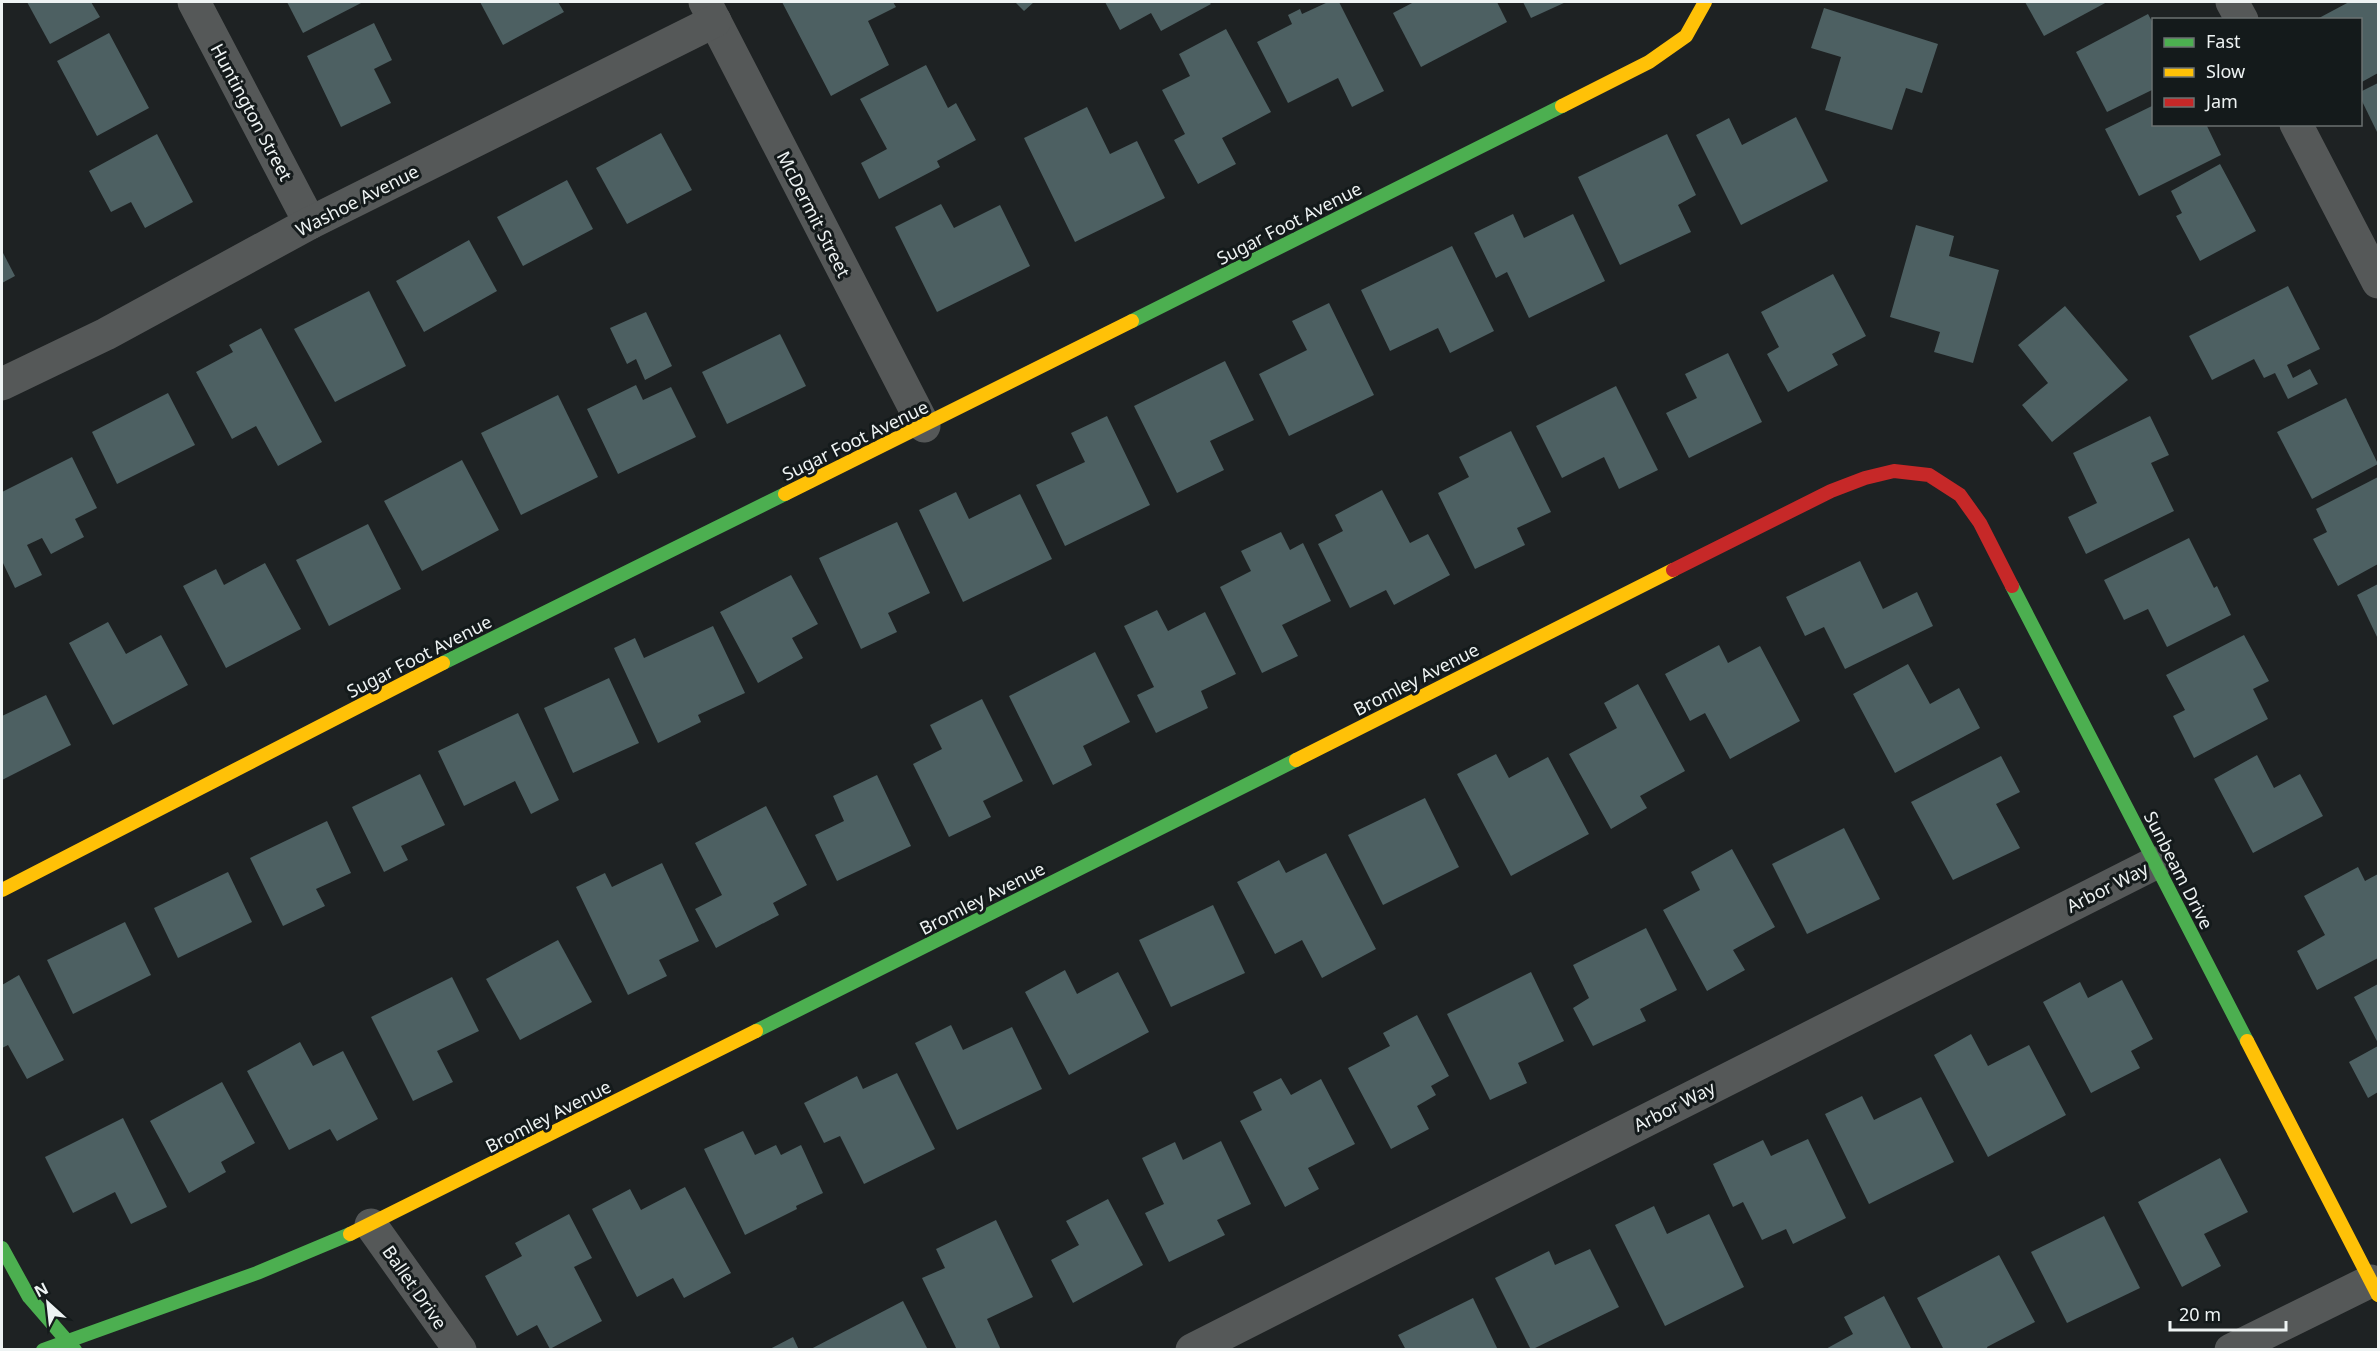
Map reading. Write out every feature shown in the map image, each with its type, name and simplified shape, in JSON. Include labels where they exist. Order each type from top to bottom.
[{"type":"street","name":"Huntington Street","points":[[194,2],[310,223]]},
{"type":"street","name":"Sugar Foot Avenue","points":[[2,890],[463,653],[924,426],[1649,62],[1686,36],[1705,2]]},
{"type":"street","points":[[2232,2],[2241,18]]},
{"type":"street","name":"Washoe Avenue","points":[[2,384],[106,334],[710,11]]},
{"type":"street","name":"McDermit Street","points":[[710,11],[924,426]]},
{"type":"street","points":[[2297,126],[2379,282]]},
{"type":"street","name":"Bromley Avenue","points":[[44,1350],[72,1346],[371,1225],[1831,491],[1865,478],[1894,471],[1929,475]]},
{"type":"street","name":"Sunbeam Drive","points":[[1929,475],[1960,495],[1980,523],[2375,1288]]},
{"type":"street","name":"Arbor Way","points":[[1192,1350],[2155,863]]},
{"type":"street","name":"Ballet Drive","points":[[371,1225],[460,1350]]},
{"type":"street","points":[[2,1248],[29,1298],[72,1346]]},
{"type":"street","points":[[2231,1350],[2375,1288]]},
{"type":"building","points":[[27,2],[91,2],[100,17],[50,44]]},
{"type":"building","points":[[287,2],[363,2],[303,33]]},
{"type":"building","points":[[480,2],[558,2],[564,12],[503,45]]},
{"type":"building","points":[[782,2],[893,2],[896,7],[868,21],[889,65],[831,96]]},
{"type":"building","points":[[1015,2],[1034,2],[1024,11]]},
{"type":"building","points":[[1105,2],[1209,2],[1211,4],[1161,31],[1151,13],[1120,30]]},
{"type":"building","points":[[1328,2],[1339,2],[1384,91],[1352,107],[1338,78],[1288,103],[1257,42],[1292,24],[1288,15],[1300,9],[1302,14]]},
{"type":"building","points":[[1414,2],[1497,2],[1507,22],[1421,67],[1393,13]]},
{"type":"building","points":[[1523,2],[1566,2],[1531,18]]},
{"type":"building","points":[[2025,2],[2107,2],[2044,36]]},
{"type":"building","points":[[2349,2],[2378,2],[2378,73],[2362,82],[2362,18],[2319,18]]},
{"type":"building","points":[[1824,8],[1938,44],[1922,93],[1906,88],[1892,130],[1825,110],[1841,57],[1811,48]]},
{"type":"building","points":[[2148,14],[2152,21],[2152,90],[2107,112],[2076,52]]},
{"type":"building","points":[[374,23],[392,60],[374,69],[391,103],[341,127],[307,56]]},
{"type":"building","points":[[1226,29],[1271,112],[1222,138],[1236,164],[1198,184],[1174,140],[1185,134],[1162,90],[1190,76],[1179,54]]},
{"type":"building","points":[[109,33],[149,108],[97,136],[57,61]]},
{"type":"building","points":[[926,65],[948,108],[956,103],[976,140],[937,161],[940,167],[879,199],[861,163],[887,149],[860,99]]},
{"type":"building","points":[[2378,83],[2378,134],[2362,101],[2362,91]]},
{"type":"building","points":[[2152,106],[2152,126],[2207,126],[2221,155],[2139,196],[2105,129]]},
{"type":"building","points":[[1087,107],[1110,154],[1137,141],[1165,198],[1075,242],[1024,138]]},
{"type":"building","points":[[1796,117],[1828,181],[1741,225],[1696,135],[1729,118],[1742,145]]},
{"type":"building","points":[[661,133],[692,190],[627,224],[596,168]]},
{"type":"building","points":[[157,134],[193,202],[145,228],[131,202],[111,212],[89,171]]},
{"type":"building","points":[[1667,134],[1696,195],[1678,205],[1691,232],[1620,265],[1578,177]]},
{"type":"building","points":[[2220,164],[2256,231],[2200,261],[2176,216],[2182,213],[2171,191]]},
{"type":"building","points":[[567,180],[593,229],[523,266],[497,217]]},
{"type":"building","points":[[941,204],[954,228],[1000,205],[1030,266],[937,312],[895,227]]},
{"type":"building","points":[[1513,214],[1524,238],[1573,214],[1605,281],[1529,318],[1507,272],[1496,278],[1474,233]]},
{"type":"building","points":[[1916,225],[1954,236],[1949,256],[1999,270],[1973,363],[1934,352],[1940,332],[1890,317]]},
{"type":"building","points":[[469,240],[497,291],[424,332],[396,281]]},
{"type":"building","points":[[1452,246],[1494,331],[1450,353],[1438,328],[1390,351],[1361,290]]},
{"type":"building","points":[[2,251],[15,276],[2,283]]},
{"type":"building","points":[[1833,274],[1866,336],[1832,354],[1838,365],[1788,392],[1767,354],[1779,347],[1761,312]]},
{"type":"building","points":[[2288,286],[2320,349],[2287,365],[2293,378],[2310,369],[2318,384],[2288,399],[2275,373],[2264,378],[2254,359],[2212,380],[2189,336]]},
{"type":"building","points":[[369,291],[406,366],[335,402],[294,329]]},
{"type":"building","points":[[1329,303],[1374,395],[1289,436],[1259,374],[1307,350],[1292,321]]},
{"type":"building","points":[[2065,306],[2128,380],[2052,442],[2022,405],[2048,383],[2018,345]]},
{"type":"building","points":[[646,312],[672,366],[645,380],[636,359],[627,364],[610,328]]},
{"type":"building","points":[[261,328],[322,442],[278,466],[256,426],[232,439],[196,372],[233,352],[229,345]]},
{"type":"building","points":[[780,334],[806,386],[727,424],[702,372]]},
{"type":"building","points":[[1728,353],[1762,422],[1689,458],[1666,413],[1697,398],[1685,374]]},
{"type":"building","points":[[1225,361],[1254,420],[1210,441],[1224,470],[1177,493],[1134,406]]},
{"type":"building","points":[[636,385],[643,400],[671,387],[696,437],[618,474],[587,409]]},
{"type":"building","points":[[1616,386],[1658,470],[1619,489],[1604,457],[1562,478],[1536,426]]},
{"type":"building","points":[[168,393],[195,445],[117,484],[92,432]]},
{"type":"building","points":[[558,395],[598,477],[521,515],[481,433]]},
{"type":"building","points":[[2346,398],[2378,464],[2312,499],[2277,432]]},
{"type":"building","points":[[1107,416],[1150,505],[1065,546],[1036,485],[1085,462],[1071,433]]},
{"type":"building","points":[[2150,416],[2169,455],[2151,463],[2174,511],[2086,554],[2068,517],[2097,503],[2073,453]]},
{"type":"building","points":[[1511,431],[1551,512],[1517,528],[1525,545],[1475,569],[1438,493],[1469,477],[1459,457]]},
{"type":"building","points":[[72,457],[97,508],[75,519],[84,537],[51,554],[42,538],[27,545],[42,575],[15,588],[2,561],[2,492]]},
{"type":"building","points":[[462,460],[499,530],[422,571],[384,501]]},
{"type":"building","points":[[2378,477],[2378,564],[2338,586],[2313,539],[2327,532],[2316,509]]},
{"type":"building","points":[[1382,490],[1410,543],[1428,534],[1450,575],[1394,605],[1386,590],[1350,608],[1318,544],[1343,531],[1335,515]]},
{"type":"building","points":[[956,492],[969,519],[1020,494],[1052,559],[963,602],[919,510]]},
{"type":"building","points":[[897,522],[930,593],[888,613],[897,632],[861,649],[819,558]]},
{"type":"building","points":[[368,524],[401,589],[329,626],[296,560]]},
{"type":"building","points":[[1281,532],[1290,550],[1303,543],[1331,601],[1282,625],[1298,656],[1262,673],[1220,587],[1251,571],[1241,551]]},
{"type":"building","points":[[2189,538],[2214,588],[2217,586],[2231,615],[2167,647],[2148,609],[2124,620],[2104,580]]},
{"type":"building","points":[[1860,561],[1883,609],[1917,592],[1933,626],[1845,669],[1824,627],[1805,636],[1786,597]]},
{"type":"building","points":[[265,563],[301,629],[226,668],[183,586],[216,569],[224,585]]},
{"type":"building","points":[[791,575],[818,624],[792,638],[803,658],[758,683],[720,612]]},
{"type":"building","points":[[2378,584],[2378,639],[2357,595]]},
{"type":"building","points":[[1157,610],[1168,631],[1205,612],[1236,674],[1201,691],[1208,708],[1156,733],[1137,695],[1154,687],[1124,626]]},
{"type":"building","points":[[108,622],[126,654],[161,635],[188,685],[113,725],[69,643]]},
{"type":"building","points":[[713,626],[745,693],[698,715],[701,722],[658,743],[614,648],[635,638],[644,658]]},
{"type":"building","points":[[2244,635],[2269,681],[2253,689],[2268,719],[2194,758],[2173,716],[2185,710],[2166,675]]},
{"type":"building","points":[[1719,645],[1728,663],[1760,646],[1800,721],[1730,759],[1705,713],[1690,721],[1665,674]]},
{"type":"building","points":[[1095,652],[1130,722],[1083,746],[1092,765],[1053,785],[1009,696]]},
{"type":"building","points":[[1908,664],[1930,704],[1959,688],[1980,728],[1895,773],[1853,694]]},
{"type":"building","points":[[609,678],[639,743],[573,773],[544,708]]},
{"type":"building","points":[[1638,684],[1685,771],[1640,796],[1647,808],[1611,829],[1569,754],[1617,728],[1604,703]]},
{"type":"building","points":[[46,695],[71,745],[2,780],[2,716]]},
{"type":"building","points":[[982,699],[1023,781],[983,801],[991,817],[949,837],[913,764],[942,749],[930,725]]},
{"type":"building","points":[[518,713],[559,800],[531,814],[515,781],[464,806],[438,751]]},
{"type":"building","points":[[1496,754],[1509,778],[1548,757],[1589,834],[1511,876],[1457,774]]},
{"type":"building","points":[[2257,755],[2274,788],[2300,774],[2323,816],[2253,853],[2214,779]]},
{"type":"building","points":[[2001,756],[2020,792],[1996,804],[2020,848],[1953,880],[1911,802]]},
{"type":"building","points":[[420,774],[445,825],[401,846],[408,860],[384,872],[352,807]]},
{"type":"building","points":[[877,775],[911,846],[837,881],[815,835],[844,821],[833,796]]},
{"type":"building","points":[[1425,798],[1459,867],[1383,905],[1348,835]]},
{"type":"building","points":[[766,806],[807,885],[773,903],[779,915],[716,948],[695,909],[722,895],[695,843]]},
{"type":"building","points":[[327,821],[351,873],[316,889],[325,906],[283,926],[250,858]]},
{"type":"building","points":[[1844,828],[1880,899],[1807,934],[1772,864]]},
{"type":"building","points":[[1732,849],[1775,927],[1733,950],[1745,970],[1707,991],[1663,910],[1700,890],[1691,872]]},
{"type":"building","points":[[1326,853],[1376,949],[1322,978],[1302,940],[1275,954],[1237,882],[1279,860],[1286,873]]},
{"type":"building","points":[[662,863],[699,941],[659,960],[667,976],[628,995],[576,887],[605,873],[612,887]]},
{"type":"building","points":[[2358,867],[2365,881],[2378,874],[2378,958],[2317,990],[2297,951],[2325,935],[2304,896]]},
{"type":"building","points":[[228,872],[252,922],[178,958],[154,908]]},
{"type":"building","points":[[1213,905],[1245,973],[1171,1007],[1139,940]]},
{"type":"building","points":[[125,922],[151,975],[73,1014],[47,960]]},
{"type":"building","points":[[1646,928],[1677,990],[1640,1009],[1646,1021],[1593,1046],[1573,1008],[1589,998],[1573,965]]},
{"type":"building","points":[[558,940],[592,1002],[520,1040],[486,979]]},
{"type":"building","points":[[1065,970],[1077,994],[1118,972],[1149,1032],[1069,1075],[1025,992]]},
{"type":"building","points":[[1531,972],[1564,1041],[1518,1063],[1527,1083],[1490,1100],[1447,1014]]},
{"type":"building","points":[[19,975],[64,1060],[27,1079],[8,1045],[2,1048],[2,985]]},
{"type":"building","points":[[452,977],[479,1031],[437,1051],[453,1082],[413,1101],[371,1017]]},
{"type":"building","points":[[2122,980],[2153,1039],[2131,1051],[2140,1068],[2091,1093],[2043,1002],[2080,982],[2088,998]]},
{"type":"building","points":[[2378,984],[2378,1043],[2354,997]]},
{"type":"building","points":[[1417,1015],[1449,1076],[1431,1086],[1436,1095],[1417,1106],[1429,1129],[1391,1149],[1348,1068],[1390,1046],[1383,1033]]},
{"type":"building","points":[[951,1025],[963,1050],[1012,1027],[1042,1089],[957,1130],[915,1043]]},
{"type":"building","points":[[1971,1034],[1988,1066],[2029,1045],[2066,1115],[1988,1157],[1934,1055]]},
{"type":"building","points":[[300,1042],[313,1066],[343,1051],[378,1119],[337,1141],[330,1129],[289,1150],[247,1071]]},
{"type":"building","points":[[2378,1046],[2378,1092],[2368,1098],[2349,1062]]},
{"type":"building","points":[[897,1073],[935,1149],[864,1184],[840,1136],[824,1143],[804,1103],[857,1076],[863,1089]]},
{"type":"building","points":[[1281,1078],[1291,1095],[1321,1079],[1355,1144],[1308,1168],[1319,1189],[1285,1207],[1240,1121],[1262,1110],[1253,1092]]},
{"type":"building","points":[[222,1082],[255,1143],[221,1162],[226,1172],[189,1193],[150,1121]]},
{"type":"building","points":[[1862,1096],[1874,1120],[1921,1097],[1954,1162],[1869,1204],[1825,1114]]},
{"type":"building","points":[[123,1118],[167,1207],[131,1224],[115,1192],[73,1213],[45,1157]]},
{"type":"building","points":[[743,1131],[755,1155],[776,1145],[781,1155],[801,1145],[823,1193],[745,1235],[704,1149]]},
{"type":"building","points":[[1808,1139],[1846,1218],[1793,1244],[1786,1229],[1762,1240],[1743,1202],[1733,1207],[1713,1164],[1763,1140],[1771,1156]]},
{"type":"building","points":[[1221,1141],[1251,1204],[1217,1220],[1225,1235],[1169,1262],[1145,1213],[1164,1204],[1142,1158],[1175,1142],[1183,1160]]},
{"type":"building","points":[[2220,1158],[2248,1212],[2204,1234],[2221,1266],[2182,1287],[2138,1202]]},
{"type":"building","points":[[685,1187],[731,1273],[684,1298],[673,1278],[637,1297],[592,1209],[630,1189],[641,1210]]},
{"type":"building","points":[[1108,1199],[1143,1265],[1073,1303],[1051,1260],[1079,1245],[1066,1221]]},
{"type":"building","points":[[1654,1206],[1667,1234],[1709,1214],[1744,1287],[1665,1326],[1615,1225]]},
{"type":"building","points":[[569,1214],[592,1258],[574,1267],[602,1321],[550,1349],[537,1325],[517,1336],[485,1276],[522,1256],[515,1243]]},
{"type":"building","points":[[2104,1216],[2140,1288],[2067,1323],[2031,1252]]},
{"type":"building","points":[[996,1220],[1033,1297],[987,1319],[1001,1350],[957,1350],[922,1278],[945,1268],[936,1249]]},
{"type":"building","points":[[1590,1249],[1619,1307],[1531,1350],[1495,1278],[1549,1251],[1555,1265]]},
{"type":"building","points":[[1999,1255],[2035,1322],[1987,1347],[1988,1350],[1944,1350],[1917,1298]]},
{"type":"building","points":[[1884,1296],[1912,1350],[1824,1350],[1853,1334],[1844,1317]]},
{"type":"building","points":[[1473,1298],[1498,1350],[1406,1350],[1398,1335]]},
{"type":"building","points":[[903,1301],[928,1350],[809,1350]]},
{"type":"building","points":[[793,1337],[799,1350],[768,1350]]},
{"type":"traffic: fast","points":[[1132,321],[1562,106]]},
{"type":"traffic: fast","points":[[443,663],[785,494]]},
{"type":"traffic: fast","points":[[2012,586],[2247,1041]]},
{"type":"traffic: fast","points":[[756,1031],[1296,760]]},
{"type":"traffic: fast","points":[[43,1350],[257,1273],[350,1234]]},
{"type":"traffic: fast","points":[[2,1248],[29,1297],[75,1350]]},
{"type":"traffic: slow","points":[[1562,106],[1649,62],[1686,36],[1705,2]]},
{"type":"traffic: slow","points":[[785,494],[1132,321]]},
{"type":"traffic: slow","points":[[1296,760],[1673,570]]},
{"type":"traffic: slow","points":[[2,890],[443,663]]},
{"type":"traffic: slow","points":[[350,1234],[756,1031]]},
{"type":"traffic: slow","points":[[2247,1041],[2378,1295]]},
{"type":"traffic: jam","points":[[1673,570],[1831,491],[1865,478],[1894,471],[1929,475],[1960,495],[1980,523],[2012,586]]}]
